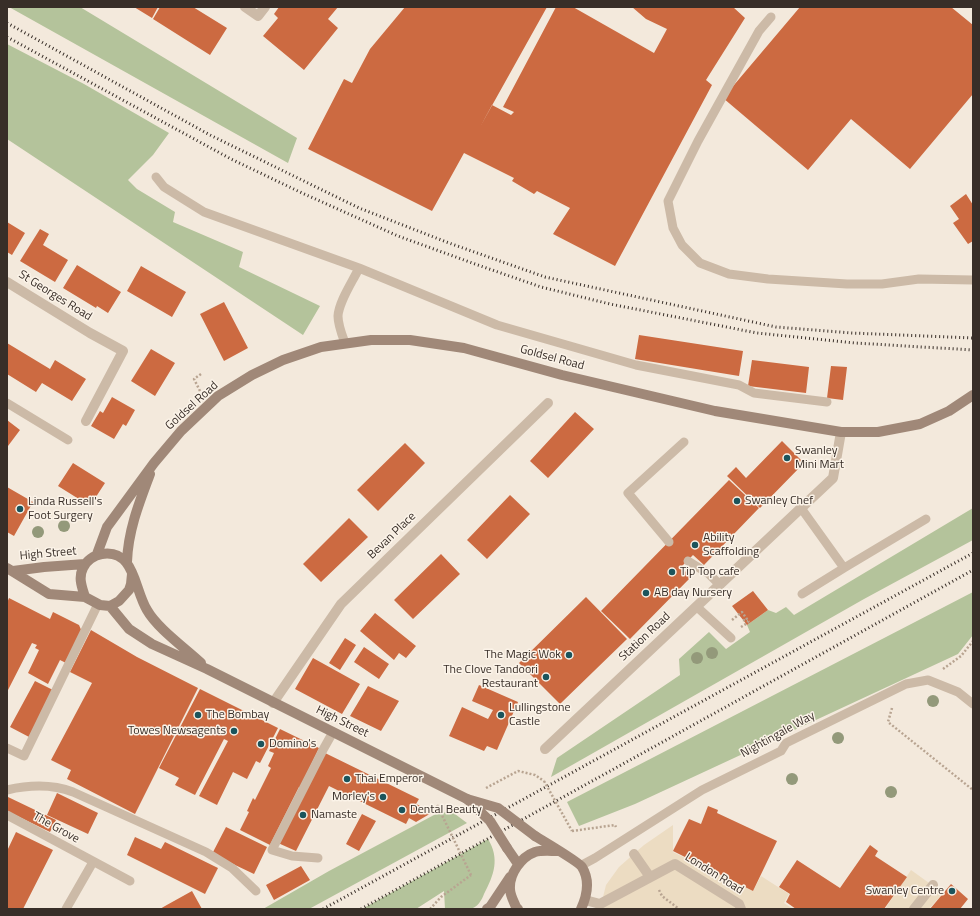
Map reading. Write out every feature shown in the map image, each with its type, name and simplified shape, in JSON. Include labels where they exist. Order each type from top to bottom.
[{"type":"main road","name":"Goldsel Road","points":[[97,554],[107,527],[154,462],[181,431],[218,396],[252,375],[283,360],[321,347],[371,340],[410,340],[464,348],[562,375],[715,411],[841,432],[878,432],[920,424],[949,412],[973,395]]},
{"type":"main road","name":"Goldsel Road","points":[[127,562],[128,547],[134,517],[154,462]]},
{"type":"main road","points":[[97,554],[110,552],[118,555],[127,562]]},
{"type":"main road","name":"High Street","points":[[85,597],[81,585],[80,574],[85,564],[97,554]]},
{"type":"main road","name":"High Street","points":[[127,562],[147,610],[163,629],[207,669]]},
{"type":"main road","name":"High Street","points":[[10,569],[85,564]]},
{"type":"main road","name":"High Street","points":[[10,569],[49,594],[85,597],[98,604],[110,606],[129,629],[152,644],[207,669],[467,799],[498,808],[535,836],[582,865]]},
{"type":"main road","points":[[110,606],[119,601],[129,590],[132,572]]},
{"type":"main road","name":"High Street","points":[[467,799],[490,821],[518,864]]},
{"type":"main road","points":[[487,909],[490,907],[513,874],[518,864],[534,852],[559,851]]},
{"type":"main road","points":[[582,865],[587,889],[583,904]]},
{"type":"main road","points":[[513,874],[510,889],[518,909]]},
{"type":"street","points":[[245,7],[258,16],[265,7]]},
{"type":"street","name":"St Georges Road","points":[[7,282],[90,333],[123,351],[86,421]]},
{"type":"street","name":"Bevan Place","points":[[273,703],[341,604],[548,403]]},
{"type":"street","name":"Station Road","points":[[545,749],[833,478],[841,432]]},
{"type":"street","points":[[634,854],[650,877]]},
{"type":"street","name":"London Road","points":[[583,904],[600,904],[675,864],[739,904],[741,909]]},
{"type":"street","points":[[914,909],[933,886]]},
{"type":"lane","points":[[771,17],[759,31],[705,128],[668,201],[673,228],[682,245],[700,263],[729,274],[768,279],[847,284],[882,284],[919,279],[973,280]]},
{"type":"lane","points":[[156,177],[164,187],[204,212],[359,268],[497,325],[636,365],[739,385],[754,392],[827,402]]},
{"type":"lane","points":[[345,343],[339,325],[338,316],[345,296],[359,268]]},
{"type":"lane","points":[[7,403],[68,440]]},
{"type":"lane","points":[[669,542],[628,493],[684,442]]},
{"type":"lane","points":[[801,508],[844,568]]},
{"type":"lane","points":[[802,594],[926,519]]},
{"type":"lane","points":[[688,561],[709,574],[720,585]]},
{"type":"lane","points":[[7,748],[24,756],[98,604]]},
{"type":"lane","points":[[696,606],[731,638]]},
{"type":"lane","points":[[928,680],[958,692],[973,704]]},
{"type":"lane","name":"Nightingale Way","points":[[582,865],[607,851],[702,790],[781,750],[786,743],[906,684],[928,680]]},
{"type":"lane","points":[[318,858],[292,856],[272,850],[333,732]]},
{"type":"lane","points":[[7,790],[21,786],[46,786],[60,787],[73,792],[206,852],[232,868],[256,891]]},
{"type":"lane","name":"The Grove","points":[[7,815],[130,881]]},
{"type":"lane","points":[[66,909],[93,862]]},
{"type":"path","points":[[200,391],[194,379],[201,374]]},
{"type":"path","points":[[737,616],[742,612],[747,622],[743,620]]},
{"type":"path","points":[[928,680],[960,656],[973,640]]},
{"type":"path","points":[[888,693],[894,703],[888,722],[973,790]]},
{"type":"path","points":[[467,799],[518,771],[535,775],[544,781],[572,831],[615,825]]},
{"type":"path","points":[[430,909],[441,897],[471,875],[437,805]]},
{"type":"path","points":[[650,877],[662,896],[679,909]]},
{"type":"green space","points":[[9,7],[80,7],[297,138],[288,163]]},
{"type":"green space","points":[[7,44],[84,84],[169,133],[153,155],[128,180],[137,189],[175,212],[173,222],[243,252],[239,267],[320,306],[303,335],[7,139]]},
{"type":"green space","points":[[973,508],[973,540],[864,599],[551,777],[557,758],[680,675],[679,659],[709,632],[726,649],[750,632],[747,625],[768,610],[776,613],[786,607],[794,615]]},
{"type":"green space","points":[[973,592],[973,635],[958,654],[635,804],[579,826],[567,802]]},
{"type":"green space","points":[[451,811],[467,823],[309,909],[263,909],[329,871],[434,815]]},
{"type":"green space","points":[[488,839],[492,846],[495,860],[493,874],[482,899],[475,907],[464,910],[445,909],[444,891],[416,909],[362,909]]},
{"type":"shaded area","points":[[673,825],[673,852],[753,891],[761,876],[789,894],[784,903],[793,909],[600,909],[606,885],[619,867],[644,845]]},
{"type":"shaded area","points":[[911,870],[943,893],[929,909],[885,909]]},
{"type":"building","points":[[134,7],[158,7],[152,18]]},
{"type":"building","points":[[160,7],[193,7],[227,28],[210,55],[153,19]]},
{"type":"building","points":[[279,7],[338,7],[328,19],[338,28],[304,70],[263,36],[278,18],[274,14]]},
{"type":"building","points":[[405,7],[547,7],[492,105],[511,115],[514,112],[503,107],[556,7],[573,7],[654,53],[667,29],[646,19],[632,7],[733,7],[745,18],[706,80],[712,85],[615,266],[553,234],[570,208],[537,191],[534,194],[512,181],[514,178],[464,153],[432,211],[308,149],[344,79],[352,83],[370,49]]},
{"type":"building","points":[[800,7],[951,7],[973,25],[973,94],[910,169],[851,119],[808,170],[723,98]]},
{"type":"building","points":[[966,194],[973,205],[973,241],[968,244],[953,223],[959,219],[950,206]]},
{"type":"building","points":[[7,222],[25,233],[12,255],[7,252]]},
{"type":"building","points":[[40,229],[49,234],[43,245],[68,260],[55,282],[20,261]]},
{"type":"building","points":[[77,265],[121,292],[108,313],[97,306],[96,308],[63,288]]},
{"type":"building","points":[[141,266],[186,292],[172,317],[127,291]]},
{"type":"building","points":[[224,302],[248,348],[224,361],[200,314]]},
{"type":"building","points":[[639,335],[743,351],[739,376],[635,359]]},
{"type":"building","points":[[7,343],[50,369],[55,360],[86,379],[72,401],[42,383],[36,392],[7,374]]},
{"type":"building","points":[[151,349],[175,363],[155,396],[131,381]]},
{"type":"building","points":[[752,360],[809,367],[806,393],[748,386]]},
{"type":"building","points":[[831,366],[847,367],[843,400],[827,398]]},
{"type":"building","points":[[112,397],[135,410],[126,426],[123,424],[114,439],[91,426],[100,411],[103,413]]},
{"type":"building","points":[[575,412],[594,429],[548,478],[530,461]]},
{"type":"building","points":[[7,420],[20,430],[8,446],[7,445]]},
{"type":"building","points":[[782,441],[804,463],[760,508],[727,476],[736,467],[746,478]]},
{"type":"building","points":[[405,443],[425,463],[378,511],[357,490]]},
{"type":"building","points":[[73,463],[105,483],[90,506],[58,486]]},
{"type":"building","points":[[729,480],[759,508],[704,565],[693,555],[681,567],[691,577],[630,639],[601,611]]},
{"type":"building","name":"Linda Russell's Foot Surgery","points":[[7,487],[33,502],[14,536],[7,532]]},
{"type":"building","points":[[510,495],[530,514],[487,559],[467,540]]},
{"type":"building","points":[[349,518],[368,537],[321,582],[303,564]]},
{"type":"building","points":[[441,554],[460,574],[413,619],[394,600]]},
{"type":"building","points":[[753,591],[768,610],[747,625],[732,606]]},
{"type":"building","points":[[586,597],[627,639],[560,704],[519,663]]},
{"type":"building","points":[[9,598],[50,619],[53,612],[79,625],[82,632],[66,663],[60,660],[48,684],[28,673],[39,650],[35,648],[37,645],[32,643],[7,692],[7,603]]},
{"type":"building","points":[[375,613],[416,646],[406,658],[399,653],[394,660],[360,631]]},
{"type":"building","points":[[91,630],[137,657],[198,688],[135,814],[67,779],[71,770],[51,760],[92,683],[70,672]]},
{"type":"building","points":[[345,638],[356,645],[340,670],[329,663]]},
{"type":"building","points":[[364,647],[389,664],[379,679],[354,662]]},
{"type":"building","points":[[313,658],[360,684],[342,714],[295,689]]},
{"type":"building","points":[[35,681],[55,691],[31,738],[10,727]]},
{"type":"building","name":"Lullingstone Castle","points":[[479,685],[518,702],[497,750],[487,746],[484,751],[449,736],[462,707],[488,719],[493,710],[472,701]]},
{"type":"building","points":[[368,686],[399,701],[381,731],[350,716]]},
{"type":"building","points":[[200,689],[278,728],[260,763],[256,761],[247,779],[233,772],[217,805],[199,796],[228,741],[224,739],[195,795],[175,785],[179,778],[159,768]]},
{"type":"building","points":[[280,729],[319,748],[270,845],[240,830],[249,812],[247,811],[253,798],[255,800],[271,768],[268,766],[274,753],[269,751]]},
{"type":"building","points":[[323,752],[419,799],[416,804],[433,812],[416,822],[409,818],[406,824],[329,786],[296,851],[278,843]]},
{"type":"building","points":[[57,793],[98,813],[88,834],[47,815]]},
{"type":"building","points":[[8,797],[56,820],[50,832],[7,811]]},
{"type":"building","points":[[708,806],[718,810],[717,813],[777,841],[753,891],[673,851],[689,819],[701,824]]},
{"type":"building","points":[[362,814],[376,821],[359,851],[346,844]]},
{"type":"building","points":[[226,827],[267,847],[254,874],[212,854]]},
{"type":"building","points":[[16,832],[53,850],[23,909],[7,909],[7,851]]},
{"type":"building","points":[[135,837],[161,849],[165,842],[218,868],[205,894],[127,855]]},
{"type":"building","points":[[870,845],[878,851],[875,856],[907,877],[884,909],[796,909],[786,902],[790,894],[779,887],[797,860],[840,888]]},
{"type":"building","points":[[301,866],[310,880],[274,900],[266,885]]},
{"type":"building","name":"Swanley Centre","points":[[951,884],[968,899],[960,909],[930,909]]},
{"type":"building","points":[[192,891],[202,909],[160,909],[165,906]]},
{"type":"railway","points":[[7,23],[210,135],[359,208],[449,243],[545,277],[776,327],[852,333],[973,338]]},
{"type":"railway","points":[[7,37],[231,159],[302,193],[398,236],[541,287],[610,304],[757,333],[855,343],[973,350]]},
{"type":"railway","points":[[323,909],[973,553]]},
{"type":"railway","points":[[361,909],[973,570]]},
{"type":"place","name":"Swanley Mini Mart","points":[[787,458]]},
{"type":"place","name":"Swanley Chef","points":[[737,501]]},
{"type":"place","name":"Linda Russell's Foot Surgery","points":[[20,509]]},
{"type":"place","name":"Ability Scaffolding","points":[[695,545]]},
{"type":"place","name":"Tip Top cafe","points":[[672,572]]},
{"type":"place","name":"AB day Nursery","points":[[646,593]]},
{"type":"place","name":"The Magic Wok","points":[[569,655]]},
{"type":"place","name":"The Clove Tandoori Restaurant","points":[[546,677]]},
{"type":"place","name":"The Bombay","points":[[198,715]]},
{"type":"place","name":"Lullingstone Castle","points":[[501,715]]},
{"type":"place","name":"Towes Newsagents","points":[[234,731]]},
{"type":"place","name":"Domino's","points":[[261,744]]},
{"type":"place","name":"Thai Emperor","points":[[347,779]]},
{"type":"place","name":"Morley's","points":[[383,797]]},
{"type":"place","name":"Dental Beauty","points":[[402,810]]},
{"type":"place","name":"Namaste","points":[[303,815]]},
{"type":"place","name":"Swanley Centre","points":[[952,891]]}]
